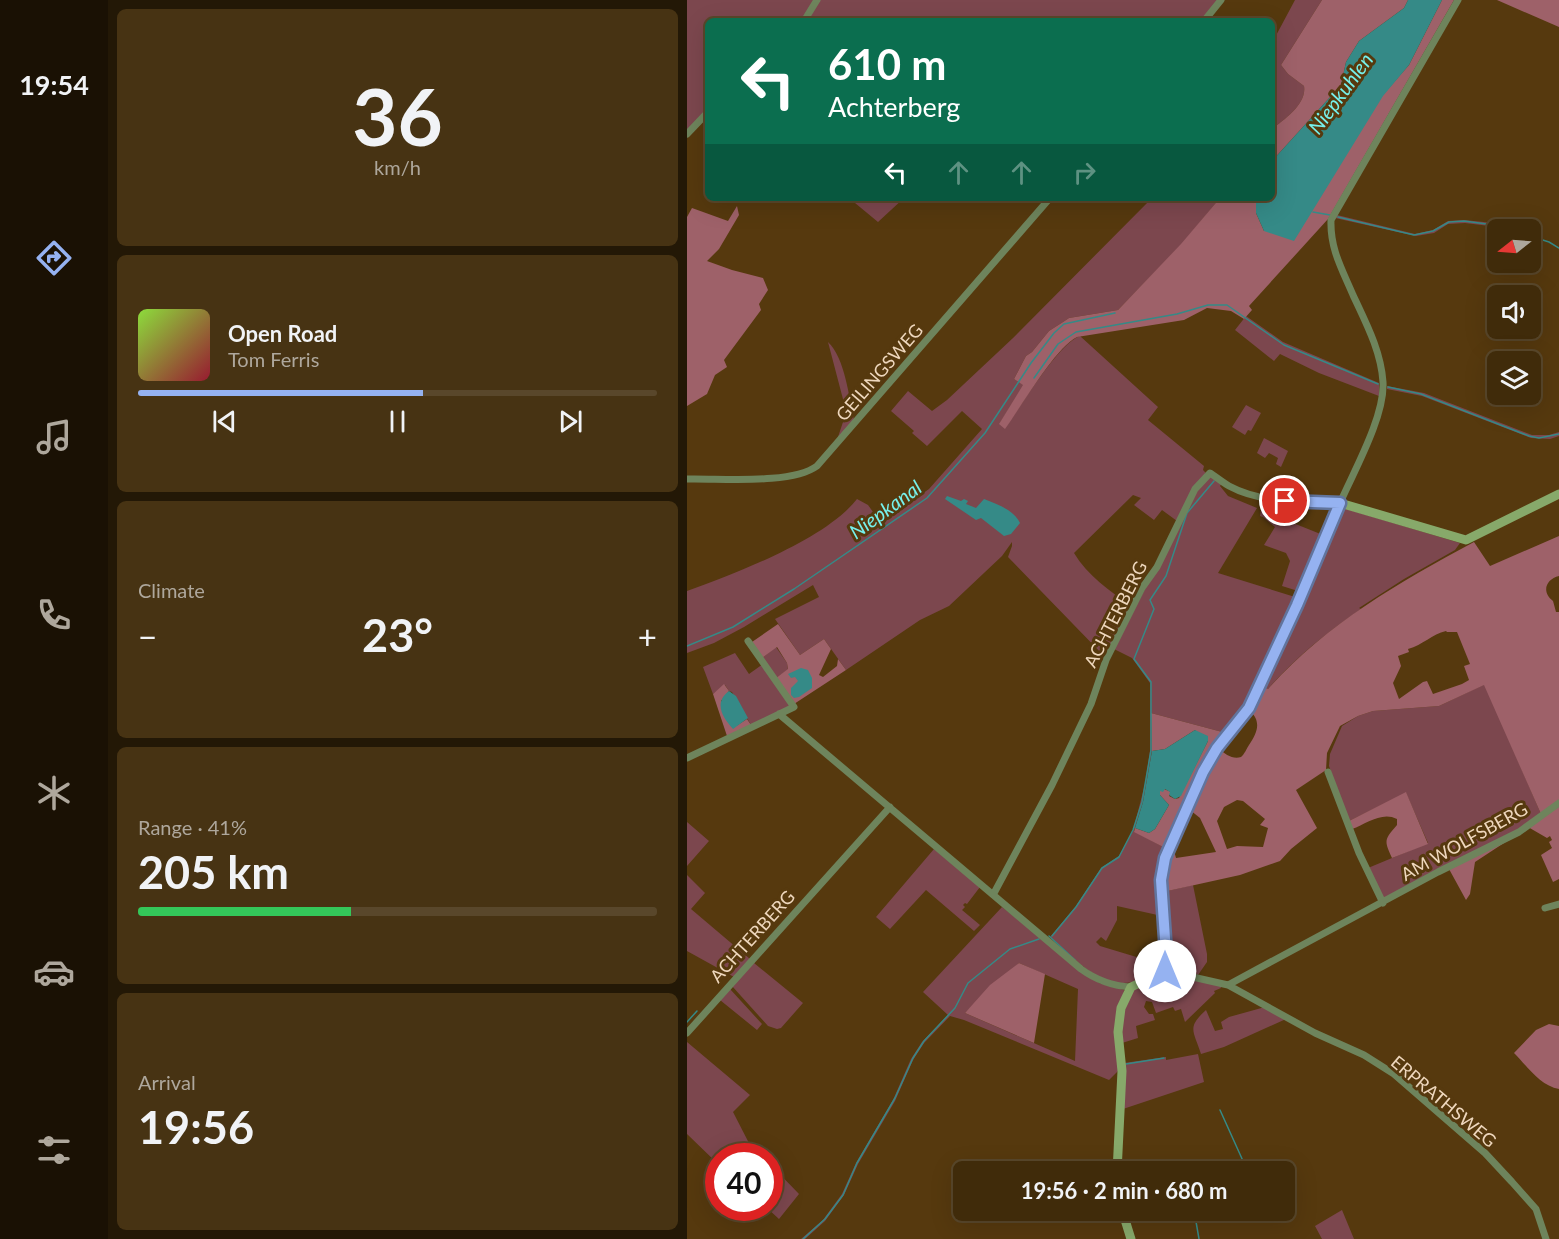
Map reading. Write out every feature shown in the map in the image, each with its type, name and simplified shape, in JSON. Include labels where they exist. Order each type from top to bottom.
[{"type":"street","points":[[806,18],[817,0]]},
{"type":"street","points":[[1206,18],[1221,0]]},
{"type":"street","points":[[779,714],[1094,978],[1119,986],[1131,987],[1165,971],[1161,880],[1165,858],[1203,772],[1217,748],[1249,708],[1297,605],[1377,420],[1382,400],[1383,382],[1376,345],[1333,249],[1331,220],[1458,0]]},
{"type":"street","points":[[687,134],[705,115]]},
{"type":"street","name":"GEILINGSWEG","points":[[687,479],[787,478],[808,473],[817,466],[1047,201]]},
{"type":"street","name":"ACHTERBERG","points":[[993,895],[1052,785],[1091,704],[1106,660],[1142,588],[1157,567],[1195,489],[1203,479],[1210,472],[1231,487],[1262,497],[1285,501],[1340,503]]},
{"type":"street","points":[[1340,503],[1466,540],[1559,494]]},
{"type":"street","points":[[687,758],[794,707],[748,640]]},
{"type":"street","points":[[1328,772],[1359,853],[1383,903]]},
{"type":"street","name":"AM WOLFSBERG","points":[[1228,985],[1438,872],[1519,832],[1559,803]]},
{"type":"street","name":"ACHTERBERG","points":[[687,1033],[890,807]]},
{"type":"street","points":[[1545,908],[1559,904]]},
{"type":"street","name":"ERPRATHSWEG","points":[[1165,971],[1228,985],[1315,1033],[1364,1055],[1394,1074],[1485,1153],[1512,1182],[1536,1209],[1546,1239]]},
{"type":"street","points":[[1118,1161],[1122,1071],[1118,1032],[1121,1008],[1131,987]]},
{"type":"street","points":[[1125,1221],[1131,1239]]},
{"type":"shaded area","points":[[687,0],[815,0],[804,18],[705,18],[705,112],[687,130]]},
{"type":"shaded area","points":[[820,0],[1218,0],[1203,18],[809,18]]},
{"type":"shaded area","points":[[1295,0],[1322,0],[1281,65],[1288,74],[1304,86],[1304,93],[1299,105],[1275,127],[1275,37]]},
{"type":"shaded area","points":[[1322,0],[1408,0],[1404,8],[1359,41],[1346,62],[1341,85],[1275,158],[1275,127],[1299,105],[1304,93],[1304,86],[1288,74],[1281,65]]},
{"type":"shaded area","points":[[1442,0],[1454,0],[1328,219],[1249,306],[1252,310],[1244,319],[1231,311],[1207,308],[1184,320],[1077,337],[1068,343],[1049,365],[1005,429],[999,424],[1023,385],[1014,379],[1026,356],[1049,331],[1069,318],[1118,310],[1181,244],[1217,201],[1256,201],[1256,213],[1264,231],[1409,65]]},
{"type":"shaded area","points":[[1497,0],[1559,0],[1559,27]]},
{"type":"shaded area","points":[[853,201],[901,201],[878,222]]},
{"type":"shaded area","points":[[1149,201],[1218,201],[1182,244],[1118,310],[1069,318],[1049,331],[1026,356],[1014,379],[1024,385],[1000,423],[1005,428],[1051,363],[1071,341],[1080,336],[1158,407],[1148,420],[1204,466],[1203,470],[1206,473],[1177,521],[1162,510],[1154,520],[1134,505],[1141,498],[1133,495],[1074,553],[1092,575],[1131,606],[1105,657],[1008,557],[1012,542],[1002,556],[949,606],[920,620],[846,670],[824,639],[800,655],[775,619],[819,597],[813,585],[744,627],[714,643],[687,653],[687,591],[755,565],[803,541],[843,514],[857,499],[868,505],[881,523],[929,489],[982,429],[962,411],[927,446],[891,411],[908,391],[932,411],[947,400],[1013,338]]},
{"type":"shaded area","points":[[737,206],[739,215],[719,249],[707,261],[763,278],[768,290],[759,304],[761,310],[724,360],[727,367],[715,375],[707,394],[687,406],[687,217],[692,208],[728,221]]},
{"type":"shaded area","points":[[1337,215],[1415,234],[1433,230],[1448,221],[1487,222],[1487,226],[1448,224],[1434,233],[1416,236],[1335,218]]},
{"type":"shaded area","points":[[1246,316],[1283,342],[1379,383],[1379,396],[1319,373],[1280,354],[1274,361],[1235,330]]},
{"type":"shaded area","points":[[828,342],[839,358],[854,420],[837,440],[845,416],[844,403]]},
{"type":"shaded area","points":[[1387,386],[1424,393],[1532,435],[1549,435],[1559,432],[1559,436],[1550,439],[1531,438],[1422,396],[1387,389]]},
{"type":"shaded area","points":[[1246,405],[1261,413],[1251,431],[1248,430],[1245,435],[1232,427]]},
{"type":"shaded area","points":[[1264,438],[1288,451],[1281,467],[1276,464],[1278,458],[1269,453],[1265,458],[1257,453]]},
{"type":"shaded area","points":[[1211,475],[1222,483],[1220,486],[1228,496],[1257,508],[1218,573],[1295,597],[1250,701],[1226,733],[1151,713],[1152,751],[1143,802],[1134,831],[1167,849],[1158,873],[1156,889],[1161,895],[1162,916],[1117,906],[1117,920],[1106,941],[1101,937],[1096,942],[1100,946],[1163,965],[1146,977],[1131,982],[1116,983],[1089,971],[1050,937],[1076,906],[1101,868],[1119,856],[1133,831],[1145,784],[1150,751],[1150,683],[1132,658],[1114,649],[1198,486]]},
{"type":"shaded area","points":[[1343,508],[1460,543],[1455,550],[1359,608],[1361,609],[1300,657],[1267,690],[1261,687]]},
{"type":"shaded area","points":[[1261,510],[1323,535],[1298,591],[1282,586],[1290,561],[1286,553],[1264,545],[1275,527],[1260,516]]},
{"type":"shaded area","points":[[1559,536],[1559,576],[1548,583],[1546,590],[1553,601],[1556,612],[1559,612],[1559,801],[1541,814],[1484,685],[1439,706],[1373,711],[1340,726],[1327,753],[1326,770],[1296,790],[1317,828],[1280,861],[1240,875],[1163,892],[1173,847],[1176,858],[1216,852],[1200,818],[1190,810],[1205,774],[1219,749],[1226,755],[1238,758],[1252,741],[1257,723],[1250,711],[1261,687],[1268,689],[1314,645],[1364,606],[1474,542],[1490,566]],"holes":[[[1446,631],[1457,632],[1470,664],[1464,666],[1469,680],[1433,694],[1427,681],[1423,682],[1399,699],[1393,683],[1401,666],[1398,656]],[[1237,800],[1243,801],[1265,819],[1260,825],[1268,828],[1263,847],[1237,846],[1227,849],[1217,821],[1224,807]]]},
{"type":"shaded area","points":[[778,624],[800,655],[824,639],[831,649],[819,675],[823,677],[837,666],[838,659],[846,670],[794,704],[776,678],[788,669],[777,647],[762,658],[752,642]]},
{"type":"shaded area","points":[[776,647],[787,663],[788,670],[776,678],[762,658]]},
{"type":"shaded area","points":[[735,653],[749,674],[763,664],[790,703],[789,707],[751,725],[732,692],[725,685],[713,694],[703,667]]},
{"type":"shaded area","points":[[724,684],[729,691],[721,701],[733,728],[747,719],[751,725],[727,736],[713,694]]},
{"type":"shaded area","points":[[1485,684],[1541,814],[1520,829],[1383,902],[1368,868],[1428,843],[1406,793],[1349,821],[1329,766],[1330,754],[1342,726],[1358,716],[1373,711],[1439,706]]},
{"type":"shaded area","points":[[1151,713],[1226,733],[1167,849],[1134,832],[1135,828],[1149,833],[1155,829],[1169,805],[1160,795],[1160,791],[1164,789],[1171,792],[1169,796],[1179,798],[1208,741],[1195,730],[1165,749],[1152,751]]},
{"type":"shaded area","points":[[1406,792],[1428,844],[1392,858],[1387,840],[1397,825],[1397,819],[1380,817],[1352,829],[1349,821]]},
{"type":"shaded area","points":[[1559,806],[1559,879],[1553,882],[1541,855],[1552,848],[1549,842],[1552,840],[1550,836],[1547,838],[1528,827]]},
{"type":"shaded area","points":[[687,822],[709,841],[687,866]]},
{"type":"shaded area","points":[[1507,841],[1475,862],[1470,894],[1466,900],[1449,869]]},
{"type":"shaded area","points":[[934,849],[980,887],[967,904],[963,905],[965,907],[962,910],[980,925],[974,931],[926,890],[890,929],[876,917]]},
{"type":"shaded area","points":[[687,875],[705,893],[691,909],[750,959],[734,977],[687,951]]},
{"type":"shaded area","points":[[1193,885],[1207,954],[1207,962],[1198,975],[1173,971],[1163,892]]},
{"type":"shaded area","points":[[1002,907],[1099,983],[1124,990],[1118,1071],[1109,1080],[950,1016],[924,1043],[913,1060],[895,1101],[858,1164],[844,1195],[825,1221],[805,1239],[801,1239],[823,1220],[842,1194],[856,1163],[893,1100],[911,1059],[922,1042],[948,1015],[923,992]],"holes":[[[1019,963],[1078,989],[1075,1061],[965,1013]]]},
{"type":"shaded area","points":[[754,963],[803,1003],[781,1028],[768,1026],[732,986]]},
{"type":"shaded area","points":[[1019,963],[1045,974],[1034,1043],[965,1013],[990,985]]},
{"type":"shaded area","points":[[1166,974],[1220,984],[1221,988],[1214,991],[1215,993],[1185,1022],[1181,1009],[1175,1011],[1173,1007],[1156,1013],[1152,1002],[1146,1001],[1144,1007],[1149,1014],[1153,1014],[1155,1020],[1136,1026],[1138,1038],[1122,1043],[1123,1012],[1129,997],[1139,986]]},
{"type":"shaded area","points":[[730,989],[762,1024],[757,1030],[720,1000]]},
{"type":"shaded area","points":[[1265,1007],[1286,1019],[1224,1047],[1201,1054],[1193,1030],[1196,1021],[1206,1010],[1215,1031],[1223,1029],[1221,1022],[1229,1017]]},
{"type":"shaded area","points":[[1549,1024],[1559,1026],[1559,1089],[1540,1080],[1514,1053],[1536,1030]]},
{"type":"shaded area","points":[[687,1042],[750,1095],[733,1112],[749,1143],[705,1143],[705,1151],[687,1134]]},
{"type":"shaded area","points":[[1198,1054],[1204,1082],[1123,1109],[1124,1063],[1166,1057],[1166,1060]]},
{"type":"shaded area","points":[[783,1177],[799,1194],[783,1214]]},
{"type":"shaded area","points":[[1342,1210],[1354,1239],[1322,1239],[1315,1226]]},
{"type":"water","name":"Niepkuhlen","points":[[1408,0],[1442,0],[1409,65],[1383,96],[1294,241],[1264,231],[1256,213],[1256,201],[1275,201],[1275,158],[1341,85],[1346,62],[1359,41],[1404,8]]},
{"type":"water","points":[[947,496],[961,501],[964,499],[968,501],[966,504],[976,508],[984,499],[1009,511],[1020,523],[1011,534],[1004,536],[981,518],[976,520],[945,499]]},
{"type":"water","points":[[801,668],[808,670],[812,678],[812,688],[794,698],[791,695],[791,688],[798,681],[788,674]]},
{"type":"water","points":[[729,691],[736,696],[748,718],[733,729],[721,710],[721,700]]},
{"type":"water","points":[[1195,730],[1208,736],[1208,741],[1181,796],[1175,799],[1165,789],[1163,792],[1160,791],[1160,795],[1169,805],[1155,829],[1149,833],[1135,828],[1143,802],[1152,751],[1165,749]]},
{"type":"waterway","points":[[1313,212],[1330,215]]},
{"type":"waterway","points":[[1338,217],[1414,235],[1433,231],[1449,222],[1464,221],[1487,224]]},
{"type":"waterway","points":[[1541,239],[1559,248]]},
{"type":"waterway","points":[[1034,378],[1058,344],[1076,332],[1177,314],[1208,305],[1227,305],[1284,345],[1378,384]]},
{"type":"waterway","name":"Niepkanal","points":[[687,646],[733,627],[794,589],[927,498],[985,433],[1031,363],[1054,333],[1064,324],[1115,313]]},
{"type":"waterway","points":[[1388,387],[1421,394],[1529,436],[1539,438],[1559,434]]},
{"type":"waterway","points":[[1052,936],[1076,907],[1102,868],[1119,857],[1133,830],[1142,802],[1151,750],[1151,682],[1134,659],[1154,609],[1150,600],[1166,576],[1187,513],[1214,481]]},
{"type":"waterway","points":[[1049,936],[1075,960]]},
{"type":"waterway","points":[[803,1239],[825,1219],[843,1195],[857,1163],[895,1098],[913,1058],[924,1041],[955,1008],[968,983],[1010,949],[1039,939]]},
{"type":"waterway","points":[[687,1022],[697,1011]]},
{"type":"waterway","points":[[1126,1064],[1164,1058]]},
{"type":"waterway","points":[[1220,1110],[1243,1161]]},
{"type":"waterway","points":[[1196,1221],[1199,1239]]},
{"type":"route","points":[[1165,971],[1161,880],[1165,858],[1203,772],[1217,748],[1249,708],[1297,605],[1340,503],[1285,501]]}]
